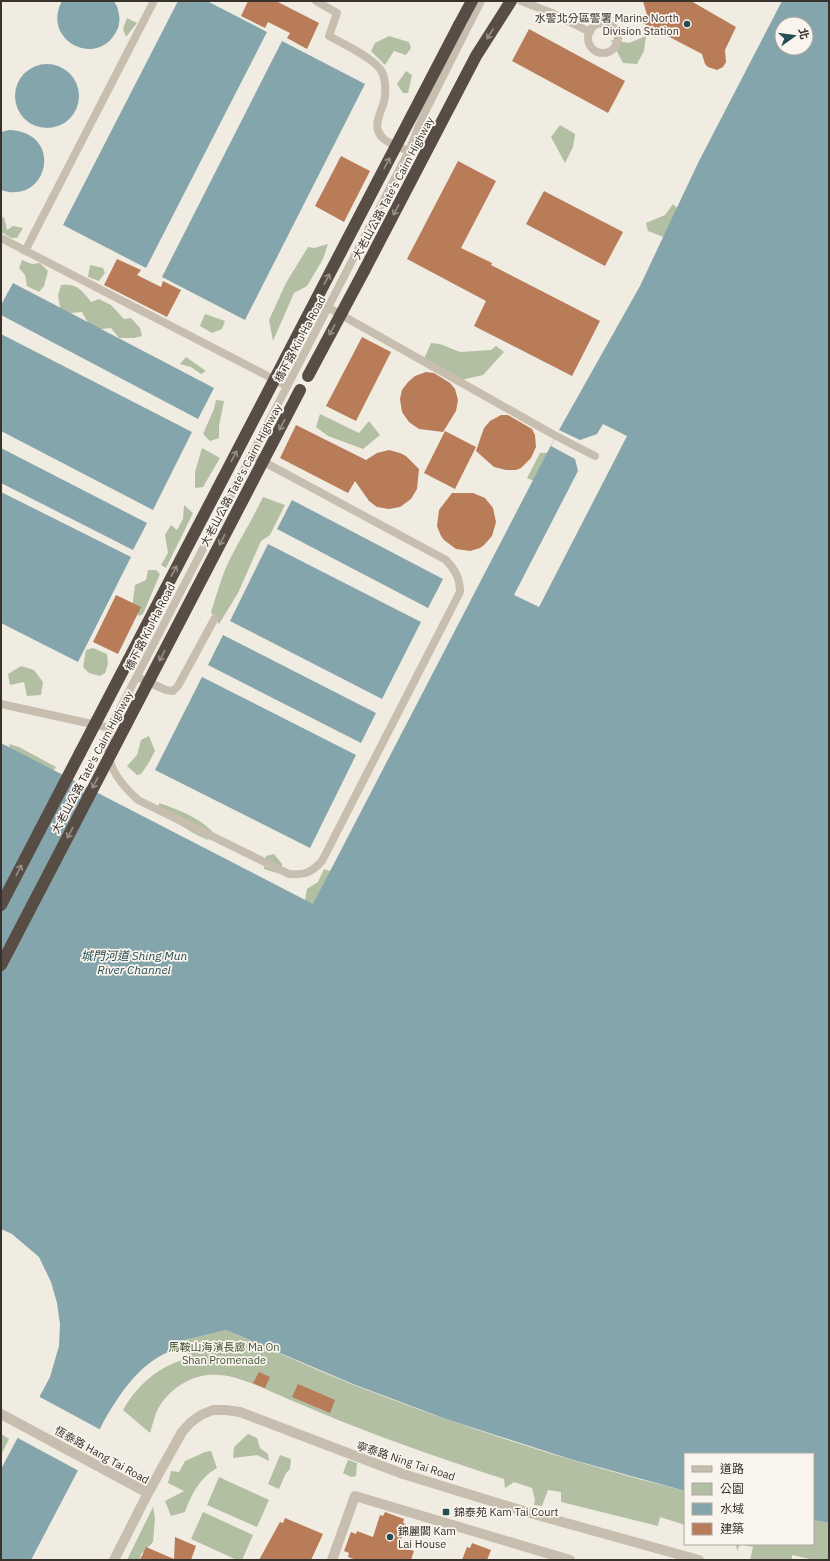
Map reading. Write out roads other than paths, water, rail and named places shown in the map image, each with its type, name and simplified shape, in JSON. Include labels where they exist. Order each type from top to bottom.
[{"type":"highway","name":"大老山公路 Tate's Cairn Highway","points":[[1,905],[472,1]]},
{"type":"highway","name":"大老山公路 Tate's Cairn Highway","points":[[1,965],[476,56],[511,1]]},
{"type":"street","name":"寧泰路 Ning Tai Road","points":[[148,1493],[182,1432],[191,1422],[201,1415],[213,1410],[226,1410],[240,1412],[362,1460],[403,1474],[542,1517],[699,1560]]},
{"type":"street","name":"恆泰路 Hang Tai Road","points":[[1,1414],[148,1493],[114,1560]]},
{"type":"street","points":[[332,1560],[355,1496],[570,1560]]},
{"type":"lane","points":[[25,251],[154,1]]},
{"type":"lane","points":[[316,1],[337,13],[329,36],[374,62],[382,72],[386,87],[384,102],[378,118],[377,129],[384,139],[410,151]]},
{"type":"lane","name":"橋下路 Kiu Ha Road","points":[[110,728],[410,151],[422,118],[481,1]]},
{"type":"lane","points":[[521,1],[552,13],[590,32]]},
{"type":"lane","points":[[1,238],[287,386]]},
{"type":"lane","points":[[329,308],[594,456]]},
{"type":"lane","points":[[1,704],[110,728],[108,740],[112,769],[122,786],[138,800],[289,874],[301,875],[314,870],[322,861],[460,592],[460,581],[446,560],[251,455]]},
{"type":"lane","points":[[137,677],[166,690],[173,691],[178,686],[215,618]]},
{"type":"water","points":[[62,1],[114,1],[119,14],[119,21],[118,28],[110,41],[99,48],[87,49],[75,46],[65,38],[59,28],[57,15]]},
{"type":"water","points":[[178,1],[207,1],[267,32],[146,268],[63,225]]},
{"type":"water","name":"城門河道 Shing Mun River Channel","points":[[782,1],[829,1],[829,1523],[814,1520],[814,1453],[684,1453],[684,1491],[570,1459],[446,1419],[353,1384],[226,1330],[185,1340],[186,1347],[172,1350],[148,1364],[132,1380],[124,1389],[105,1419],[31,1560],[1,1560],[1,1469],[50,1377],[59,1346],[60,1324],[57,1303],[51,1282],[39,1257],[12,1234],[1,1229],[1,743],[313,904],[559,430],[640,286],[698,163],[774,16],[774,56],[814,56],[814,16],[774,16]]},
{"type":"water","points":[[282,41],[365,84],[245,320],[162,277]]},
{"type":"water","points":[[47,64],[65,70],[73,78],[79,96],[73,114],[65,122],[47,128],[29,122],[21,114],[15,96],[21,78],[29,70]]},
{"type":"water","points":[[9,130],[27,134],[38,142],[43,154],[44,167],[39,179],[30,188],[17,192],[1,190],[1,132]]},
{"type":"water","points":[[13,283],[214,388],[198,419],[1,315],[1,305]]},
{"type":"water","points":[[1,334],[192,432],[153,510],[1,431]]},
{"type":"water","points":[[1,448],[147,523],[133,550],[1,483]]},
{"type":"water","points":[[1,492],[131,557],[78,662],[1,623]]},
{"type":"water","points":[[292,500],[443,579],[428,608],[277,529]]},
{"type":"water","points":[[268,544],[421,622],[382,699],[230,621]]},
{"type":"water","points":[[223,635],[376,713],[361,743],[208,665]]},
{"type":"water","points":[[202,677],[356,755],[310,848],[155,770]]},
{"type":"place","name":"水警北分區警署 Marine North Division Station","points":[[687,24]]},
{"type":"place","name":"錦泰苑 Kam Tai Court","points":[[446,1512]]},
{"type":"place","name":"錦麗閣 Kam Lai House","points":[[390,1537]]},
{"type":"park label","name":"馬鞍山海濱長廊 Ma On Shan Promenade","points":[[224,1353]]}]
